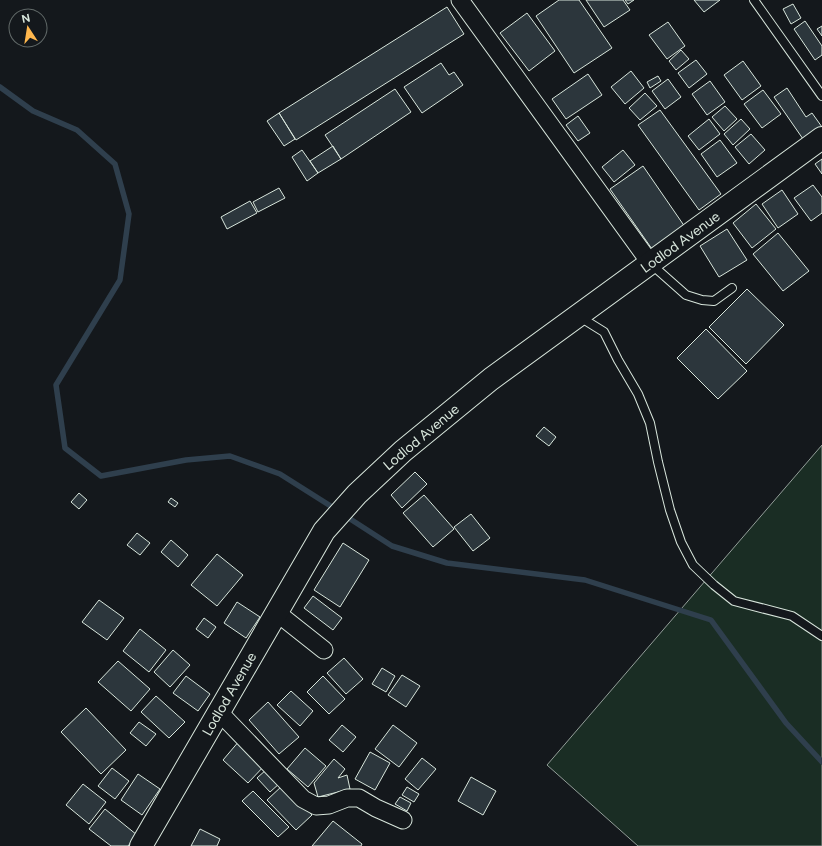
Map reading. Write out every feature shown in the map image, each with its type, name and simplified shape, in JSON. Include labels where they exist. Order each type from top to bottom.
[{"type":"main road","name":"Lodlod Avenue","points":[[141,846],[324,531],[357,494],[433,425],[491,379],[651,264],[822,138]]},
{"type":"street","points":[[460,0],[651,264]]},
{"type":"street","points":[[276,612],[324,650]]},
{"type":"street","points":[[219,712],[303,799],[316,806],[329,805],[347,798],[359,798],[376,808],[403,820]]},
{"type":"lane","points":[[754,0],[822,96]]},
{"type":"lane","points":[[651,264],[686,295],[702,300],[714,301],[732,288]]},
{"type":"lane","points":[[578,315],[604,332],[638,394],[650,423],[672,516],[681,542],[693,565],[714,585],[734,600],[792,616],[822,636]]},
{"type":"green space","points":[[822,445],[822,846],[638,846],[547,765]]},
{"type":"building","points":[[559,0],[579,0],[612,48],[574,73],[536,16]]},
{"type":"building","points":[[586,0],[623,0],[630,10],[604,27]]},
{"type":"building","points":[[625,0],[634,0],[628,4]]},
{"type":"building","points":[[694,0],[720,0],[704,12]]},
{"type":"building","points":[[793,4],[801,18],[791,24],[783,9]]},
{"type":"building","points":[[447,7],[464,34],[296,140],[279,113]]},
{"type":"building","points":[[527,13],[555,51],[529,71],[500,33]]},
{"type":"building","points":[[805,21],[822,46],[822,55],[815,60],[794,29]]},
{"type":"building","points":[[668,22],[685,46],[667,59],[649,35]]},
{"type":"building","points":[[822,26],[822,36],[817,29]]},
{"type":"building","points":[[681,50],[689,59],[676,70],[669,61]]},
{"type":"building","points":[[696,60],[707,74],[689,88],[678,73]]},
{"type":"building","points":[[743,61],[761,86],[742,100],[724,75]]},
{"type":"building","points":[[441,63],[449,75],[454,72],[463,85],[422,113],[404,87]]},
{"type":"building","points":[[631,71],[644,88],[625,104],[611,87]]},
{"type":"building","points":[[588,74],[602,95],[566,119],[552,99]]},
{"type":"building","points":[[658,76],[661,81],[650,88],[647,82]]},
{"type":"building","points":[[668,79],[681,97],[665,109],[652,91]]},
{"type":"building","points":[[710,81],[725,102],[707,115],[692,94]]},
{"type":"building","points":[[787,88],[806,117],[812,113],[822,127],[803,139],[774,97]]},
{"type":"building","points":[[395,89],[411,112],[341,159],[325,135]]},
{"type":"building","points":[[763,90],[781,114],[762,128],[744,104]]},
{"type":"building","points":[[645,93],[657,106],[640,120],[629,108]]},
{"type":"building","points":[[725,106],[737,119],[724,131],[712,117]]},
{"type":"building","points":[[660,110],[721,194],[699,210],[638,125]]},
{"type":"building","points":[[279,113],[295,139],[284,146],[267,121]]},
{"type":"building","points":[[578,116],[590,133],[578,141],[566,125]]},
{"type":"building","points":[[709,119],[720,134],[699,150],[688,136]]},
{"type":"building","points":[[741,119],[750,129],[733,145],[724,134]]},
{"type":"building","points":[[751,134],[765,150],[749,164],[735,147]]},
{"type":"building","points":[[720,140],[737,163],[717,177],[701,154]]},
{"type":"building","points":[[333,146],[341,159],[318,173],[310,161]]},
{"type":"building","points":[[302,150],[318,173],[307,181],[292,157]]},
{"type":"building","points":[[623,150],[635,165],[614,182],[602,167]]},
{"type":"building","points":[[822,159],[822,174],[815,164]]},
{"type":"building","points":[[643,166],[685,227],[652,249],[610,189]]},
{"type":"building","points":[[813,185],[822,197],[822,213],[811,221],[794,198]]},
{"type":"building","points":[[279,188],[285,198],[258,212],[253,202]]},
{"type":"building","points":[[782,190],[798,214],[778,228],[762,204]]},
{"type":"building","points":[[250,201],[257,213],[227,229],[221,217]]},
{"type":"building","points":[[756,204],[776,229],[752,248],[733,223]]},
{"type":"building","points":[[727,229],[747,260],[719,277],[700,246]]},
{"type":"building","points":[[778,233],[809,271],[783,291],[753,254]]},
{"type":"building","points":[[747,289],[784,325],[746,364],[709,327]]},
{"type":"building","points":[[706,329],[747,371],[718,399],[677,358]]},
{"type":"building","points":[[544,427],[556,437],[549,446],[536,436]]},
{"type":"building","points":[[415,472],[427,484],[402,508],[391,495]]},
{"type":"building","points":[[79,493],[87,500],[79,509],[71,502]]},
{"type":"building","points":[[424,495],[454,529],[433,547],[403,513]]},
{"type":"building","points":[[171,498],[178,503],[175,507],[168,502]]},
{"type":"building","points":[[471,514],[490,538],[473,551],[454,527]]},
{"type":"building","points":[[137,533],[150,543],[140,555],[127,545]]},
{"type":"building","points":[[171,540],[188,555],[178,567],[161,552]]},
{"type":"building","points":[[343,543],[369,560],[340,607],[314,590]]},
{"type":"building","points":[[217,554],[243,575],[217,606],[191,585]]},
{"type":"building","points":[[313,596],[342,618],[333,630],[304,608]]},
{"type":"building","points":[[99,600],[124,618],[107,640],[82,622]]},
{"type":"building","points":[[237,602],[260,617],[246,638],[224,623]]},
{"type":"building","points":[[204,618],[216,627],[208,638],[196,629]]},
{"type":"building","points":[[140,629],[166,650],[149,672],[123,651]]},
{"type":"building","points":[[173,650],[190,665],[170,687],[154,672]]},
{"type":"building","points":[[344,658],[363,679],[346,694],[327,673]]},
{"type":"building","points":[[118,661],[150,689],[131,711],[98,682]]},
{"type":"building","points":[[382,668],[395,676],[386,692],[372,684]]},
{"type":"building","points":[[402,675],[420,686],[406,707],[388,695]]},
{"type":"building","points":[[186,676],[210,694],[198,711],[173,693]]},
{"type":"building","points":[[323,676],[345,699],[329,714],[307,692]]},
{"type":"building","points":[[291,691],[313,711],[300,726],[277,705]]},
{"type":"building","points":[[156,696],[185,722],[169,738],[141,712]]},
{"type":"building","points":[[268,702],[299,737],[279,754],[249,720]]},
{"type":"building","points":[[86,708],[126,750],[101,774],[61,732]]},
{"type":"building","points":[[139,722],[156,734],[146,746],[130,733]]},
{"type":"building","points":[[342,725],[356,737],[343,752],[329,740]]},
{"type":"building","points":[[393,725],[417,743],[399,767],[375,749]]},
{"type":"building","points":[[240,740],[266,764],[248,783],[223,760]]},
{"type":"building","points":[[305,748],[326,766],[308,787],[287,769]]},
{"type":"building","points":[[370,752],[390,763],[375,790],[355,779]]},
{"type":"building","points":[[422,758],[436,769],[418,790],[405,779]]},
{"type":"building","points":[[334,759],[345,769],[338,778],[347,775],[350,789],[318,797],[314,783]]},
{"type":"building","points":[[112,768],[129,781],[115,799],[98,786]]},
{"type":"building","points":[[267,769],[280,783],[270,792],[257,778]]},
{"type":"building","points":[[138,774],[160,789],[142,815],[121,800]]},
{"type":"building","points":[[471,777],[496,791],[483,815],[458,801]]},
{"type":"building","points":[[83,784],[106,802],[89,824],[66,805]]},
{"type":"building","points":[[283,785],[312,815],[296,830],[267,800]]},
{"type":"building","points":[[407,787],[419,794],[414,802],[402,795]]},
{"type":"building","points":[[253,791],[289,827],[278,837],[242,801]]},
{"type":"building","points":[[400,797],[411,803],[407,811],[395,804]]},
{"type":"building","points":[[105,809],[137,835],[128,846],[111,846],[89,829]]},
{"type":"building","points":[[333,821],[362,844],[361,846],[312,846]]},
{"type":"building","points":[[200,829],[220,839],[217,846],[191,846]]},
{"type":"waterway","points":[[0,87],[33,111],[77,130],[115,164],[129,214],[120,280],[56,385],[65,448],[101,476],[186,460],[230,456],[280,474],[337,510]]},
{"type":"waterway","points":[[344,515],[392,546],[447,563],[585,580],[711,620],[786,723],[822,762]]}]
